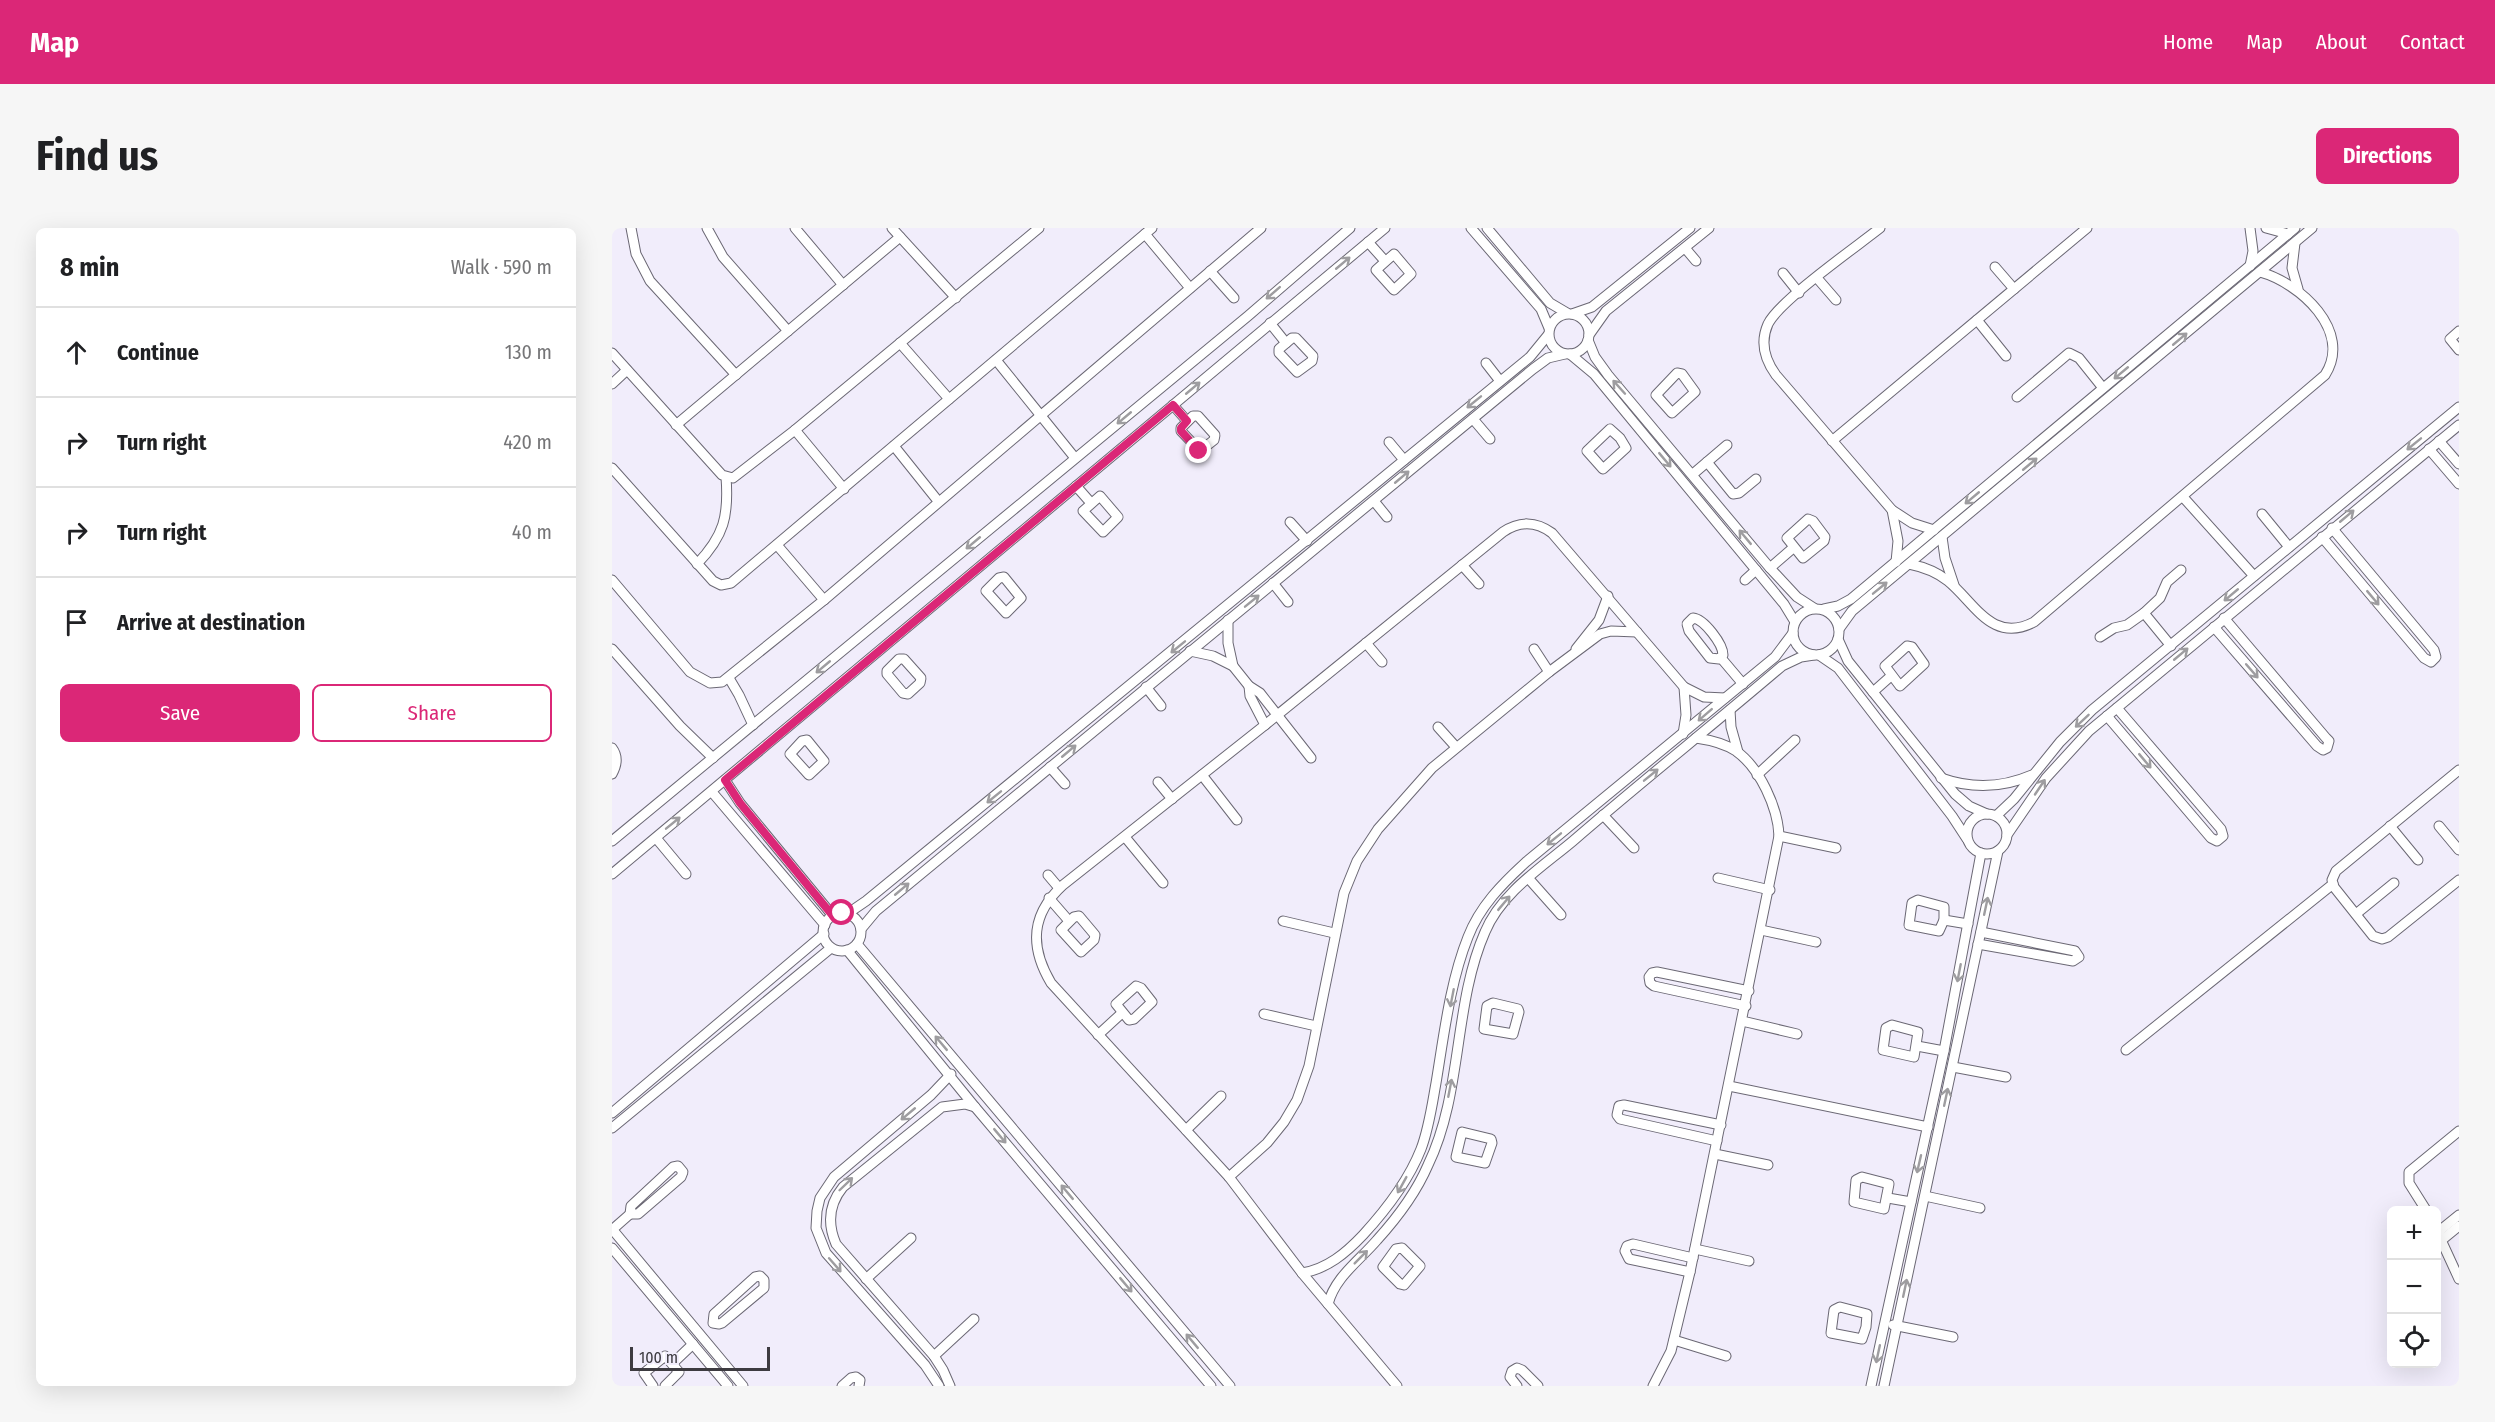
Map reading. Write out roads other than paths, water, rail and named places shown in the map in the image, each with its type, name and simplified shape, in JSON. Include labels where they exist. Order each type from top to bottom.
[{"type":"street","points":[[631,228],[636,254],[650,281],[736,375]]},
{"type":"street","points":[[707,228],[723,257],[788,331]]},
{"type":"street","points":[[795,228],[843,285]]},
{"type":"street","points":[[892,228],[956,298]]},
{"type":"street","points":[[612,354],[726,477],[733,478],[740,475],[1039,228]]},
{"type":"street","points":[[612,580],[690,672],[710,683],[722,682],[824,600],[1261,228]]},
{"type":"street","points":[[612,842],[1248,316],[1350,228]]},
{"type":"street","points":[[612,874],[1385,228]]},
{"type":"street","points":[[1471,228],[1541,309],[1553,347],[1568,354],[1594,374],[1788,608],[1795,622]]},
{"type":"street","points":[[1487,228],[1550,303],[1584,321],[1601,366],[1770,568],[1797,597],[1836,619],[1848,660],[1941,778],[1962,801],[2003,822],[2007,835]]},
{"type":"street","points":[[612,1113],[824,929],[833,916],[847,914],[866,902],[1530,357],[1549,332],[1554,320],[1592,307],[1690,228]]},
{"type":"street","points":[[712,792],[824,929],[831,948],[839,951],[847,950],[857,944],[861,929],[876,911],[1473,418],[1548,358],[1580,351],[1606,311],[1709,228]]},
{"type":"street","points":[[1880,228],[1776,312],[1768,325],[1764,340],[1765,355],[1776,375],[1892,510],[1912,523],[1934,530]]},
{"type":"street","points":[[1832,441],[2087,228]]},
{"type":"street","points":[[2250,228],[2253,251],[2250,266]]},
{"type":"street","points":[[2266,228],[2291,231]]},
{"type":"street","points":[[1328,1304],[1332,1291],[1341,1278],[1378,1239],[1423,1176],[1440,1136],[1471,980],[1485,931],[1506,900],[1603,815],[1782,666],[1801,657],[1817,655],[1833,648],[1848,615],[2312,228]]},
{"type":"street","points":[[612,468],[713,581],[726,585],[735,580],[844,489],[1148,231],[1190,288]]},
{"type":"street","points":[[1302,1273],[1316,1270],[1337,1259],[1373,1225],[1397,1193],[1417,1159],[1425,1137],[1463,949],[1482,909],[1495,892],[1526,862],[1775,657],[1793,633],[1795,622],[1801,614],[1838,606],[1853,597],[2291,231]]},
{"type":"street","points":[[676,425],[900,237]]},
{"type":"street","points":[[1368,242],[1385,261]]},
{"type":"street","points":[[2295,243],[2292,268],[2299,292]]},
{"type":"street","points":[[1685,248],[1696,261]]},
{"type":"street","points":[[1995,267],[2014,289]]},
{"type":"street","points":[[1210,271],[1234,298]]},
{"type":"street","points":[[1909,564],[1934,572],[1955,587],[1982,616],[1994,625],[2009,628],[2028,626],[2321,380],[2329,370],[2334,350],[2330,331],[2299,292],[2284,281],[2260,272]]},
{"type":"street","points":[[1782,273],[1799,293]]},
{"type":"street","points":[[1817,278],[1836,300]]},
{"type":"street","points":[[2225,286],[2232,295]]},
{"type":"street","points":[[1977,320],[2006,356]]},
{"type":"street","points":[[1270,323],[1286,343]]},
{"type":"street","points":[[2459,331],[2451,338],[2459,350]]},
{"type":"street","points":[[900,344],[949,399]]},
{"type":"street","points":[[2017,397],[2069,353],[2079,358],[2103,388]]},
{"type":"street","points":[[1530,357],[1537,366]]},
{"type":"street","points":[[996,360],[1076,458]]},
{"type":"street","points":[[1486,363],[1500,381]]},
{"type":"street","points":[[612,384],[627,370]]},
{"type":"street","points":[[1675,374],[1682,374],[1694,389],[1694,394],[1675,413],[1670,413],[1663,405],[1656,396],[1657,393],[1675,374]]},
{"type":"street","points":[[1173,405],[1187,421]]},
{"type":"street","points":[[1648,420],[1663,405]]},
{"type":"street","points":[[1967,839],[1967,830],[1971,822],[1978,816],[1991,815],[2014,799],[2032,775],[2076,726],[2118,689],[2459,407]]},
{"type":"street","points":[[1473,418],[1490,439]]},
{"type":"street","points":[[1620,438],[1636,425]]},
{"type":"street","points":[[1793,633],[1799,648],[1817,655],[1838,668],[1952,816],[1974,850],[1990,854],[2004,844],[2007,835],[2056,765],[2078,742],[2332,528],[2459,425]]},
{"type":"street","points":[[795,430],[844,489]]},
{"type":"street","points":[[1606,430],[1613,430],[1620,438],[1626,448],[1605,469],[1600,468],[1587,453],[1589,447],[1606,430]]},
{"type":"street","points":[[2439,441],[2459,464]]},
{"type":"street","points":[[1389,442],[1404,460]]},
{"type":"street","points":[[1693,474],[1727,445]]},
{"type":"street","points":[[894,446],[938,501]]},
{"type":"street","points":[[2429,449],[2459,484]]},
{"type":"street","points":[[1707,462],[1733,494],[1739,493],[1756,479]]},
{"type":"street","points":[[697,564],[713,546],[724,525],[728,501],[726,477]]},
{"type":"street","points":[[1076,486],[1091,502]]},
{"type":"street","points":[[2358,489],[2367,499]]},
{"type":"street","points":[[2183,497],[2254,576]]},
{"type":"street","points":[[1374,501],[1387,517]]},
{"type":"street","points":[[1892,510],[1898,541],[1896,562]]},
{"type":"street","points":[[2262,514],[2289,547]]},
{"type":"street","points":[[1336,516],[1344,525]]},
{"type":"street","points":[[1290,522],[1307,541]]},
{"type":"street","points":[[1397,1386],[1302,1273],[1229,1177],[1051,983],[1039,958],[1040,913],[1049,898],[1059,888],[1508,528],[1521,524],[1534,524],[1552,533],[1684,687],[1704,697],[1725,698]]},
{"type":"street","points":[[2322,537],[2424,658],[2430,662],[2434,660],[2436,653],[2332,528]]},
{"type":"street","points":[[1942,537],[1945,558],[1955,587]]},
{"type":"street","points":[[777,545],[824,600]]},
{"type":"street","points":[[1770,568],[1793,548]]},
{"type":"street","points":[[1462,565],[1479,584]]},
{"type":"street","points":[[980,567],[994,583]]},
{"type":"street","points":[[1745,580],[1756,570]]},
{"type":"street","points":[[2100,637],[2114,628],[2127,626],[2144,613],[2157,601],[2167,582],[2181,570]]},
{"type":"street","points":[[1273,583],[1288,602]]},
{"type":"street","points":[[1577,651],[1577,647],[1599,620],[1608,596]]},
{"type":"street","points":[[1853,597],[1860,605]]},
{"type":"street","points":[[2144,613],[2170,646]]},
{"type":"street","points":[[1696,618],[1701,621],[1723,649],[1721,658],[1714,660],[1710,658],[1689,631],[1687,624],[1690,619],[1696,618]]},
{"type":"street","points":[[2214,627],[2317,746],[2323,750],[2327,748],[2329,741],[2224,618]]},
{"type":"street","points":[[2398,627],[2407,618]]},
{"type":"street","points":[[1228,620],[1228,643],[1233,666]]},
{"type":"street","points":[[1229,1177],[1268,1143],[1291,1111],[1305,1077],[1344,893],[1366,846],[1404,797],[1456,747],[1549,672],[1605,632],[1637,632]]},
{"type":"street","points":[[1366,644],[1382,662]]},
{"type":"street","points":[[1905,647],[1912,647],[1923,662],[1923,667],[1902,686],[1898,685],[1891,676],[1885,664],[1905,647]]},
{"type":"street","points":[[612,649],[680,726],[712,758]]},
{"type":"street","points":[[1534,649],[1549,672]]},
{"type":"street","points":[[881,650],[894,664]]},
{"type":"street","points":[[1190,651],[1213,656],[1233,666],[1249,686],[1257,690],[1311,758]]},
{"type":"street","points":[[1775,657],[1782,666]]},
{"type":"street","points":[[1721,658],[1743,684]]},
{"type":"street","points":[[1873,692],[1891,676]]},
{"type":"street","points":[[729,678],[740,695],[753,725]]},
{"type":"street","points":[[1249,686],[1250,696],[1265,725]]},
{"type":"street","points":[[1146,687],[1161,706]]},
{"type":"street","points":[[1683,734],[1686,715],[1684,687]]},
{"type":"street","points":[[2118,689],[2126,700]]},
{"type":"street","points":[[2107,716],[2211,838],[2221,840],[2223,832],[2117,708]]},
{"type":"street","points":[[1653,1386],[1667,1362],[1690,1272],[1770,890],[1779,836],[1776,809],[1756,775],[1738,753],[1731,728],[1730,710]]},
{"type":"street","points":[[2293,719],[2303,711]]},
{"type":"street","points":[[1080,727],[1087,736]]},
{"type":"street","points":[[1438,727],[1456,747]]},
{"type":"street","points":[[783,731],[797,746]]},
{"type":"street","points":[[1696,738],[1722,745],[1738,753]]},
{"type":"street","points":[[1756,775],[1795,740]]},
{"type":"street","points":[[612,748],[616,756],[616,767],[612,774]]},
{"type":"street","points":[[1050,767],[1065,784]]},
{"type":"street","points":[[2459,770],[2336,871],[2333,884],[2376,938],[2385,939],[2459,880]]},
{"type":"street","points":[[1202,775],[1237,820]]},
{"type":"street","points":[[1941,778],[1961,784],[1982,786],[2002,785],[2032,775]]},
{"type":"street","points":[[725,780],[740,803],[833,916]]},
{"type":"street","points":[[1158,782],[1172,799]]},
{"type":"street","points":[[729,811],[740,803]]},
{"type":"street","points":[[2188,812],[2198,804]]},
{"type":"street","points":[[1603,815],[1634,848]]},
{"type":"street","points":[[2390,826],[2418,860]]},
{"type":"street","points":[[2439,826],[2459,850]]},
{"type":"street","points":[[1779,836],[1836,848]]},
{"type":"street","points":[[1125,837],[1162,883]]},
{"type":"street","points":[[656,838],[686,874]]},
{"type":"street","points":[[1884,1386],[1998,850]]},
{"type":"street","points":[[1871,1386],[1944,1051],[1981,853]]},
{"type":"street","points":[[1048,875],[1059,888]]},
{"type":"street","points":[[1718,878],[1770,890]]},
{"type":"street","points":[[1529,879],[1561,915]]},
{"type":"street","points":[[2356,914],[2394,883]]},
{"type":"street","points":[[2126,1050],[2333,884]]},
{"type":"street","points":[[1049,898],[1069,921]]},
{"type":"street","points":[[1913,901],[1943,905],[1944,920],[1938,932],[1911,926],[1908,922],[1913,901]]},
{"type":"street","points":[[847,914],[856,920],[861,929]]},
{"type":"street","points":[[1944,920],[1968,924]]},
{"type":"street","points":[[1284,921],[1334,933]]},
{"type":"street","points":[[1761,930],[1816,942]]},
{"type":"street","points":[[1978,944],[2050,952],[1981,932]]},
{"type":"street","points":[[857,944],[1230,1386]]},
{"type":"street","points":[[612,1128],[831,948]]},
{"type":"street","points":[[847,950],[951,1074],[975,1107],[1211,1386]]},
{"type":"street","points":[[1746,1006],[1654,986],[1650,983],[1649,978],[1652,973],[1657,972],[1749,990]]},
{"type":"street","points":[[1682,992],[1685,977]]},
{"type":"street","points":[[1098,1035],[1122,1013]]},
{"type":"street","points":[[1464,1013],[1485,1016]]},
{"type":"street","points":[[1264,1014],[1316,1026]]},
{"type":"street","points":[[1742,1021],[1797,1034]]},
{"type":"street","points":[[1886,1026],[1917,1030],[1919,1034],[1917,1046],[1912,1058],[1884,1052],[1882,1047],[1886,1026]]},
{"type":"street","points":[[700,1038],[709,1048]]},
{"type":"street","points":[[1442,1045],[1458,1048]]},
{"type":"street","points":[[1917,1046],[1944,1051]]},
{"type":"street","points":[[1953,1067],[2006,1077]]},
{"type":"street","points":[[939,1386],[934,1377],[826,1253],[816,1228],[820,1198],[834,1177],[931,1095],[951,1074]]},
{"type":"street","points":[[1729,1086],[1928,1127]]},
{"type":"street","points":[[1186,1130],[1221,1096]]},
{"type":"street","points":[[950,1386],[944,1370],[933,1356],[844,1255],[832,1235],[830,1213],[837,1194],[848,1182],[933,1113],[953,1104],[975,1107]]},
{"type":"street","points":[[1718,1141],[1620,1119],[1616,1110],[1619,1106],[1624,1105],[1721,1125]]},
{"type":"street","points":[[1647,1125],[1650,1110]]},
{"type":"street","points":[[2423,1206],[2409,1183],[2409,1172],[2459,1131]]},
{"type":"street","points":[[1440,1136],[1458,1142]]},
{"type":"street","points":[[1715,1154],[1768,1165]]},
{"type":"street","points":[[630,1214],[629,1208],[652,1186],[673,1167],[681,1167],[683,1175],[635,1215],[630,1214],[612,1229],[743,1386]]},
{"type":"street","points":[[1862,1176],[1888,1182],[1890,1186],[1888,1198],[1886,1207],[1882,1209],[1855,1203],[1853,1199],[1857,1178],[1862,1176]]},
{"type":"street","points":[[652,1186],[660,1195]]},
{"type":"street","points":[[1925,1196],[1980,1208]]},
{"type":"street","points":[[1888,1198],[1911,1202]]},
{"type":"street","points":[[2441,1232],[2459,1215]]},
{"type":"street","points":[[2441,1233],[2459,1226]]},
{"type":"street","points":[[866,1279],[911,1238]]},
{"type":"street","points":[[2441,1238],[2459,1279]]},
{"type":"street","points":[[1378,1239],[1393,1254]]},
{"type":"street","points":[[1690,1272],[1629,1258],[1625,1251],[1627,1246],[1633,1244],[1749,1261]]},
{"type":"street","points":[[612,1249],[728,1386]]},
{"type":"street","points":[[700,1335],[713,1323],[714,1314],[755,1277],[763,1278],[764,1288],[722,1323],[713,1323]]},
{"type":"street","points":[[1838,1307],[1865,1313],[1868,1316],[1866,1327],[1863,1338],[1860,1340],[1834,1335],[1830,1329],[1834,1310],[1838,1307]]},
{"type":"street","points":[[891,1327],[901,1317]]},
{"type":"street","points":[[933,1356],[974,1319]]},
{"type":"street","points":[[1866,1327],[1897,1326],[1953,1337]]},
{"type":"street","points":[[1674,1340],[1726,1356]]},
{"type":"street","points":[[673,1363],[693,1344]]},
{"type":"street","points":[[653,1386],[645,1376],[646,1371],[663,1356],[667,1356],[678,1370],[678,1374],[665,1386]]},
{"type":"street","points":[[1517,1386],[1510,1377],[1512,1371],[1517,1368],[1538,1386]]},
{"type":"street","points":[[720,1376],[728,1369]]},
{"type":"street","points":[[842,1386],[855,1377],[860,1380],[859,1386]]}]
